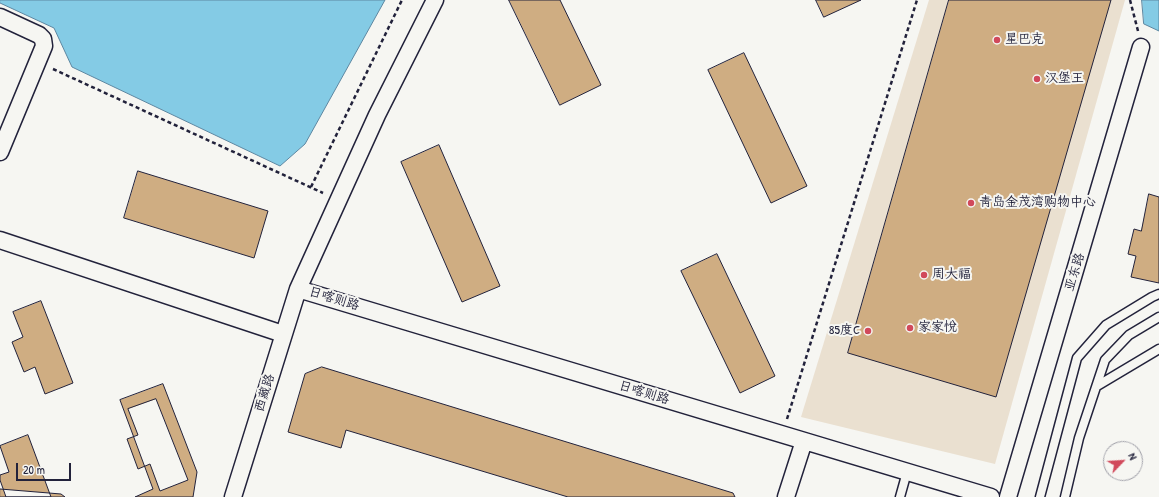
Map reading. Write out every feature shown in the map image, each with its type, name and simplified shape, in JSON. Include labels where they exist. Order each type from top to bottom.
[{"type":"street","name":"西藏路","points":[[232,497],[298,288],[377,115],[435,0]]},
{"type":"street","points":[[0,17],[39,35],[43,40],[44,46],[0,152]]},
{"type":"street","name":"亚东路","points":[[1008,497],[1141,47]]},
{"type":"street","points":[[0,240],[283,334]]},
{"type":"street","name":"日喀则路","points":[[298,288],[991,497]]},
{"type":"street","points":[[786,497],[804,441]]},
{"type":"lane","points":[[1040,497],[1076,358],[1106,325],[1159,294]]},
{"type":"lane","points":[[1065,497],[1079,438],[1106,360],[1130,335],[1159,317]]},
{"type":"lane","points":[[1097,386],[1159,349]]},
{"type":"lane","points":[[900,497],[907,472]]},
{"type":"path","points":[[38,62],[311,187],[402,0]]},
{"type":"path","points":[[782,434],[917,0]]},
{"type":"path","points":[[1130,0],[1141,47]]},
{"type":"shaded area","name":"青岛金茂湾购物中心","points":[[929,0],[1125,0],[995,464],[801,417]]},
{"type":"water","points":[[0,0],[385,0],[305,144],[280,166],[72,67],[54,28],[0,3]]},
{"type":"water","points":[[1142,0],[1159,0],[1159,31],[1144,24]]},
{"type":"building","points":[[509,0],[560,0],[601,85],[560,105]]},
{"type":"building","points":[[816,0],[861,0],[824,17]]},
{"type":"building","name":"青岛金茂湾购物中心","points":[[949,0],[1111,0],[996,397],[848,353]]},
{"type":"building","points":[[744,53],[807,186],[771,203],[708,70]]},
{"type":"building","points":[[439,145],[500,286],[462,302],[401,162]]},
{"type":"building","points":[[138,171],[268,211],[254,258],[124,218]]},
{"type":"building","points":[[1149,194],[1159,197],[1159,283],[1131,277],[1136,256],[1128,254],[1134,229],[1141,231]]},
{"type":"building","points":[[717,254],[775,376],[740,393],[681,271]]},
{"type":"building","points":[[41,301],[73,383],[45,394],[35,367],[24,372],[12,342],[23,337],[13,312]]},
{"type":"building","points":[[322,367],[733,493],[735,497],[568,497],[346,430],[341,448],[288,432],[305,374]]},
{"type":"building","points":[[163,384],[197,472],[193,497],[135,497],[153,489],[120,400]]},
{"type":"building","points":[[156,399],[188,480],[160,491],[150,464],[138,469],[127,439],[138,435],[128,409]]},
{"type":"building","points":[[28,435],[51,497],[6,497],[0,480],[0,475],[9,472],[0,446]]},
{"type":"building","points":[[0,489],[61,494],[65,497],[0,497]]},
{"type":"place","name":"星巴克","points":[[997,40]]},
{"type":"place","name":"汉堡王","points":[[1037,79]]},
{"type":"place","name":"青岛金茂湾购物中心","points":[[971,203]]},
{"type":"place","name":"周大福","points":[[924,275]]},
{"type":"place","name":"家家悦","points":[[910,328]]},
{"type":"place","name":"85度C","points":[[868,331]]}]
